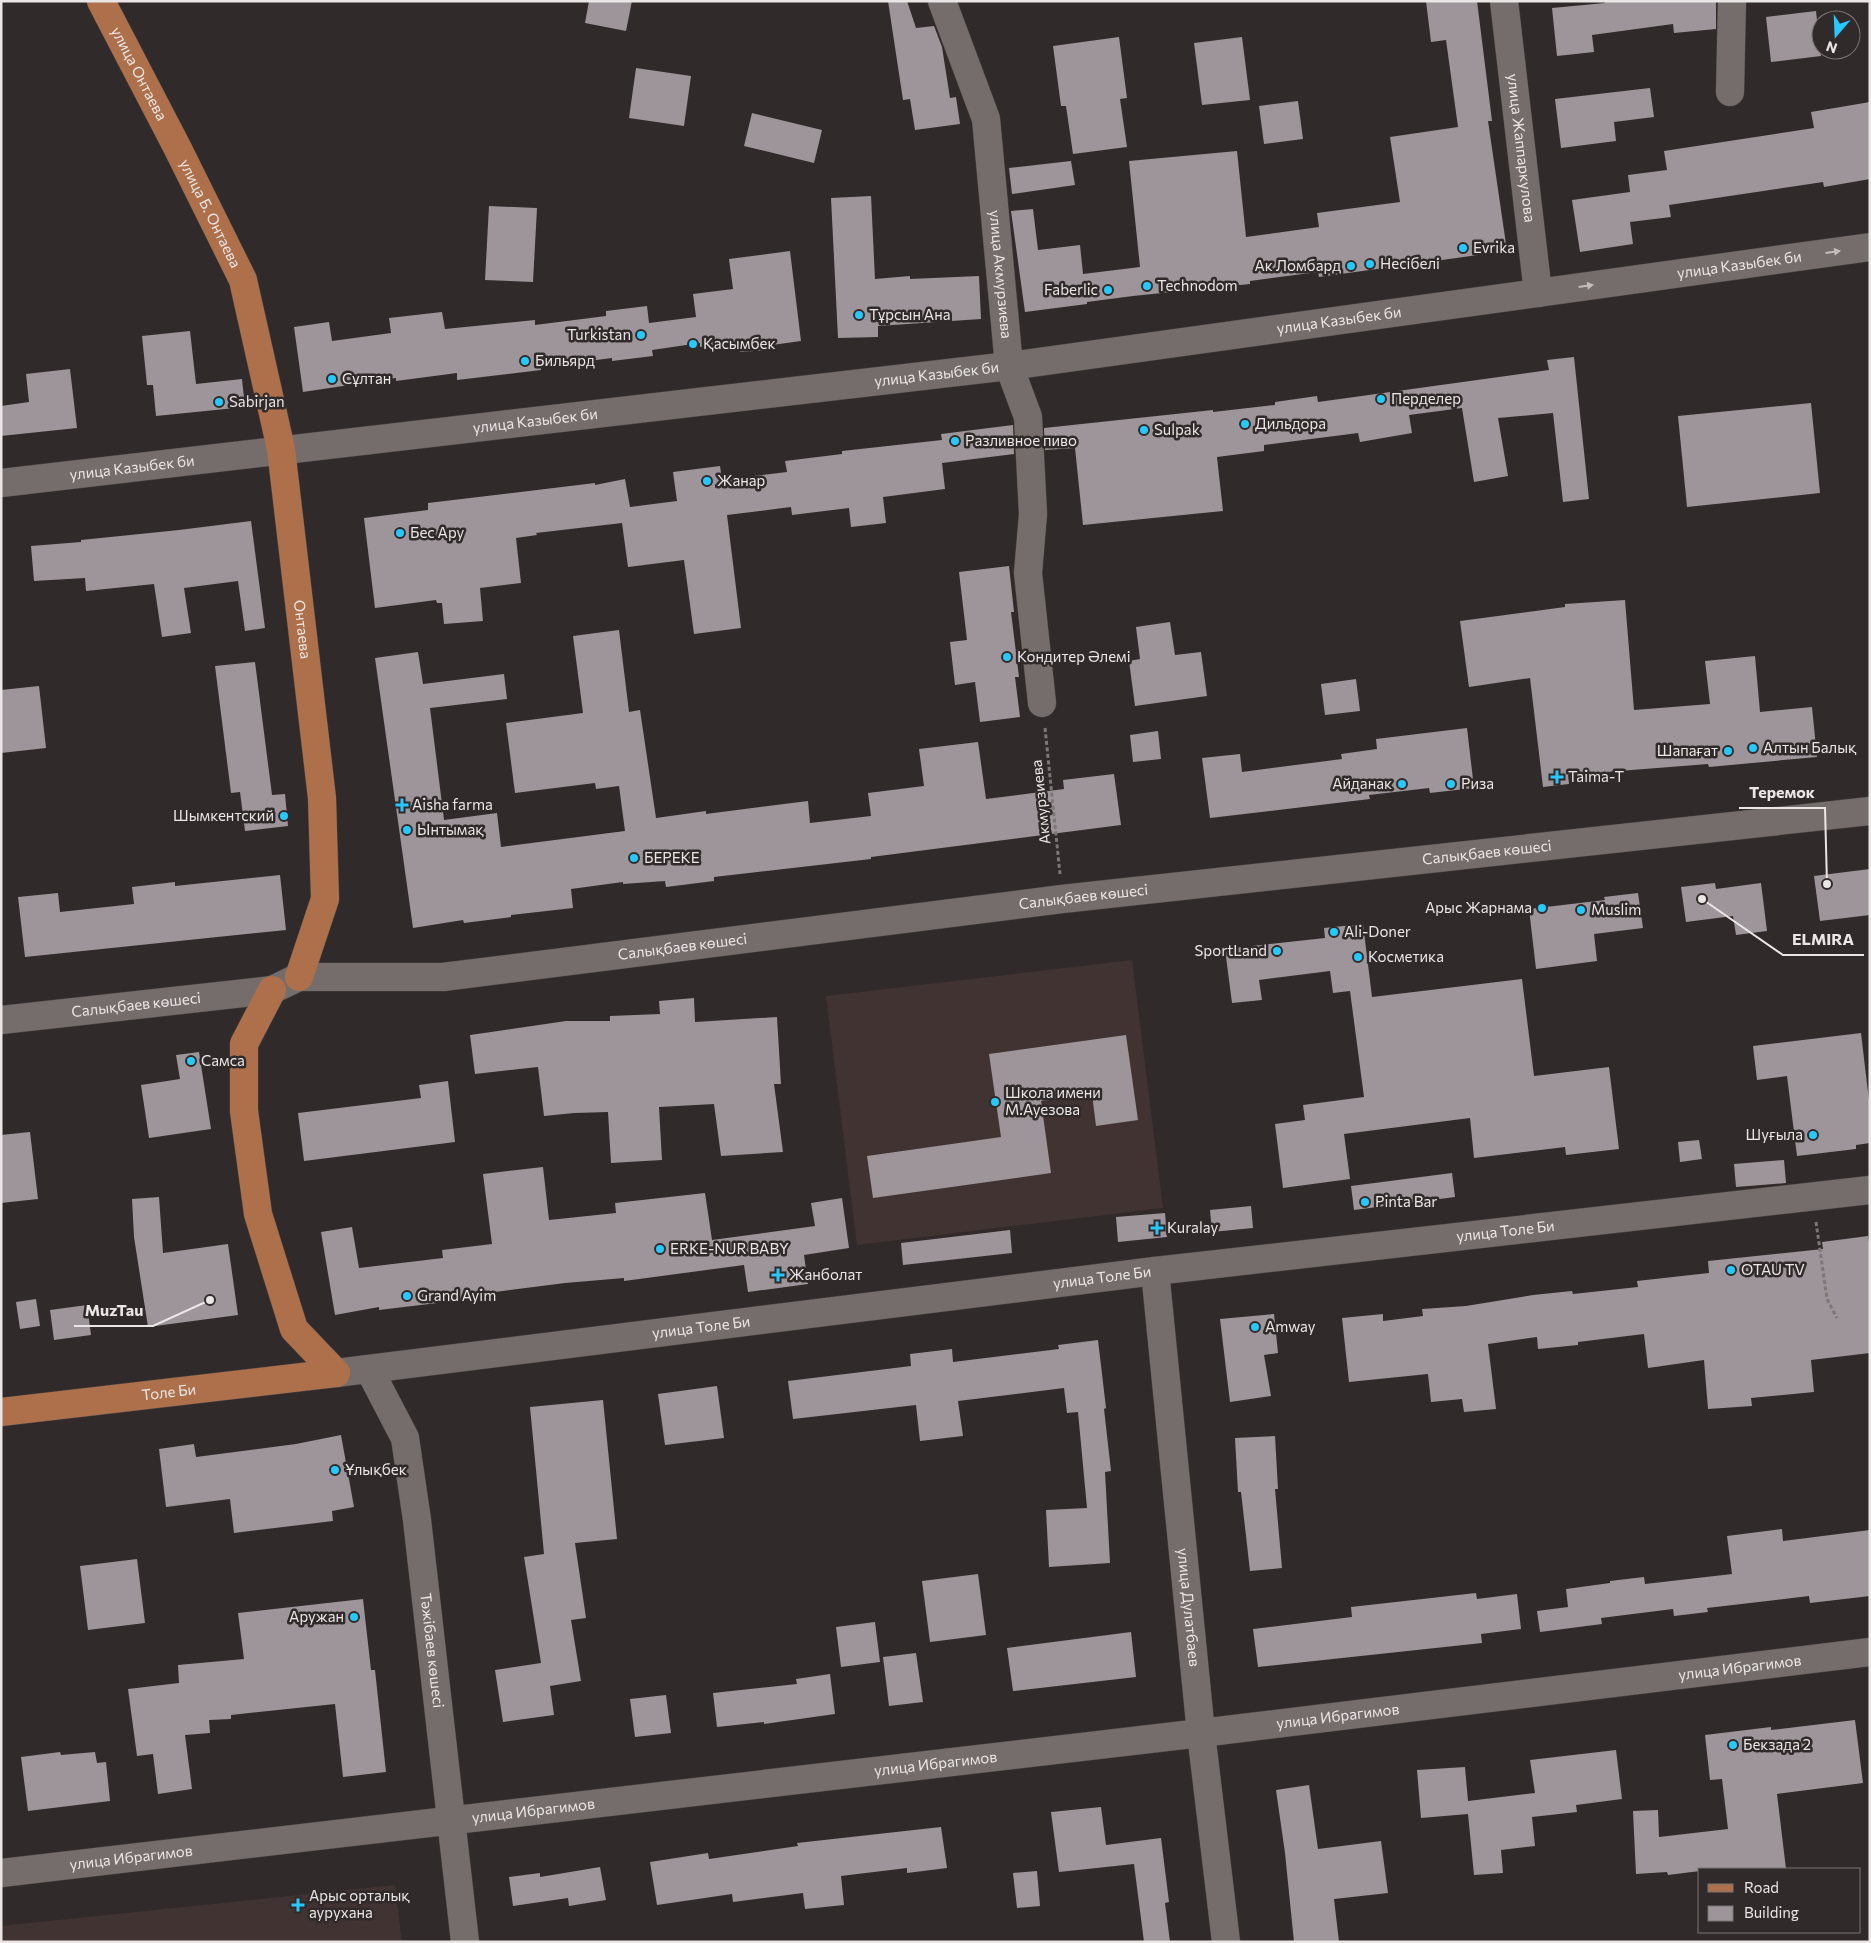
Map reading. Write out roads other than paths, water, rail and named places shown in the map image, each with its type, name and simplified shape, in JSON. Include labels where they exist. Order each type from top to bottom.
[{"type":"main road","name":"улица Онтаева","points":[[101,1],[177,147]]},
{"type":"main road","name":"улица Б. Онтаева","points":[[177,147],[242,280]]},
{"type":"main road","name":"Онтаева","points":[[242,280],[280,449],[322,807],[325,899],[299,977]]},
{"type":"main road","points":[[272,990],[244,1044],[244,1111],[258,1214],[294,1329],[336,1373]]},
{"type":"main road","name":"Толе Би","points":[[1,1412],[336,1373]]},
{"type":"street","name":"улица Акмурзиева","points":[[942,1],[986,118],[1008,366],[1028,417],[1033,514],[1028,572],[1042,703]]},
{"type":"street","name":"улица Жаппаркулова","points":[[1504,1],[1538,293]]},
{"type":"street","points":[[1730,92],[1732,1]]},
{"type":"street","name":"улица Казыбек би","points":[[1,483],[280,449],[1008,366],[1870,247]]},
{"type":"street","name":"Салықбаев көшесі","points":[[1,1020],[272,990],[299,977],[443,977],[1062,899],[1870,811]]},
{"type":"street","name":"улица Толе Би","points":[[336,1373],[1155,1271],[1870,1190]]},
{"type":"street","name":"улица Дулатбаев","points":[[1155,1271],[1201,1733],[1226,1942]]},
{"type":"street","name":"Тәжібаев көшесі","points":[[369,1369],[405,1438],[417,1520],[465,1942]]},
{"type":"street","name":"улица Ибрагимов","points":[[1,1874],[1201,1733],[1870,1652]]},
{"type":"place","name":"Evrika","points":[[1463,248]]},
{"type":"place","name":"Несібелі","points":[[1370,264]]},
{"type":"place","name":"Ак Ломбард","points":[[1351,266]]},
{"type":"place","name":"Technodom","points":[[1147,286]]},
{"type":"place","name":"Faberlic","points":[[1108,290]]},
{"type":"place","name":"Тұрсын Ана","points":[[859,315]]},
{"type":"place","name":"Turkistan","points":[[641,335]]},
{"type":"place","name":"Қасымбек","points":[[693,344]]},
{"type":"place","name":"Бильярд","points":[[525,361]]},
{"type":"place","name":"Сұлтан","points":[[332,379]]},
{"type":"place","name":"Перделер","points":[[1381,399]]},
{"type":"place","name":"Sabirjan","points":[[219,402]]},
{"type":"place","name":"Дильдора","points":[[1245,424]]},
{"type":"place","name":"Sulpak","points":[[1144,430]]},
{"type":"place","name":"Разливное пиво","points":[[955,441]]},
{"type":"place","name":"Жанар","points":[[707,481]]},
{"type":"place","name":"Бес Ару","points":[[400,533]]},
{"type":"place","name":"Кондитер Әлемі","points":[[1007,657]]},
{"type":"place","name":"Алтын Балық","points":[[1753,748]]},
{"type":"place","name":"Шапағат","points":[[1728,751]]},
{"type":"place","name":"Taima-T","points":[[1557,777]]},
{"type":"place","name":"Айданак","points":[[1402,784]]},
{"type":"place","name":"Риза","points":[[1451,784]]},
{"type":"place","name":"Aisha farma","points":[[402,805]]},
{"type":"place","name":"Шымкентский","points":[[284,816]]},
{"type":"place","name":"Ынтымақ","points":[[407,830]]},
{"type":"place","name":"БЕРЕКЕ","points":[[634,858]]},
{"type":"place","name":"Теремок","points":[[1827,884]]},
{"type":"place","name":"ELMIRA","points":[[1702,899]]},
{"type":"place","name":"Арыс Жарнама","points":[[1542,908]]},
{"type":"place","name":"Muslim","points":[[1581,910]]},
{"type":"place","name":"Ali-Doner","points":[[1334,932]]},
{"type":"place","name":"SportLand","points":[[1277,951]]},
{"type":"place","name":"Косметика","points":[[1358,957]]},
{"type":"place","name":"Самса","points":[[191,1061]]},
{"type":"place","name":"Школа имени М.Ауезова","points":[[995,1102]]},
{"type":"place","name":"Шуғыла","points":[[1813,1135]]},
{"type":"place","name":"Pinta Bar","points":[[1365,1202]]},
{"type":"place","name":"Kuralay","points":[[1157,1228]]},
{"type":"place","name":"ERKE-NUR BABY","points":[[660,1249]]},
{"type":"place","name":"OTAU TV","points":[[1731,1270]]},
{"type":"place","name":"Жанболат","points":[[778,1275]]},
{"type":"place","name":"Grand Ayim","points":[[407,1296]]},
{"type":"place","name":"MuzTau","points":[[210,1300]]},
{"type":"place","name":"Amway","points":[[1255,1327]]},
{"type":"place","name":"Ұлықбек","points":[[335,1470]]},
{"type":"place","name":"Аружан","points":[[354,1617]]},
{"type":"place","name":"Бекзада 2","points":[[1733,1745]]},
{"type":"place","name":"Арыс орталық аурухана","points":[[298,1905]]}]
